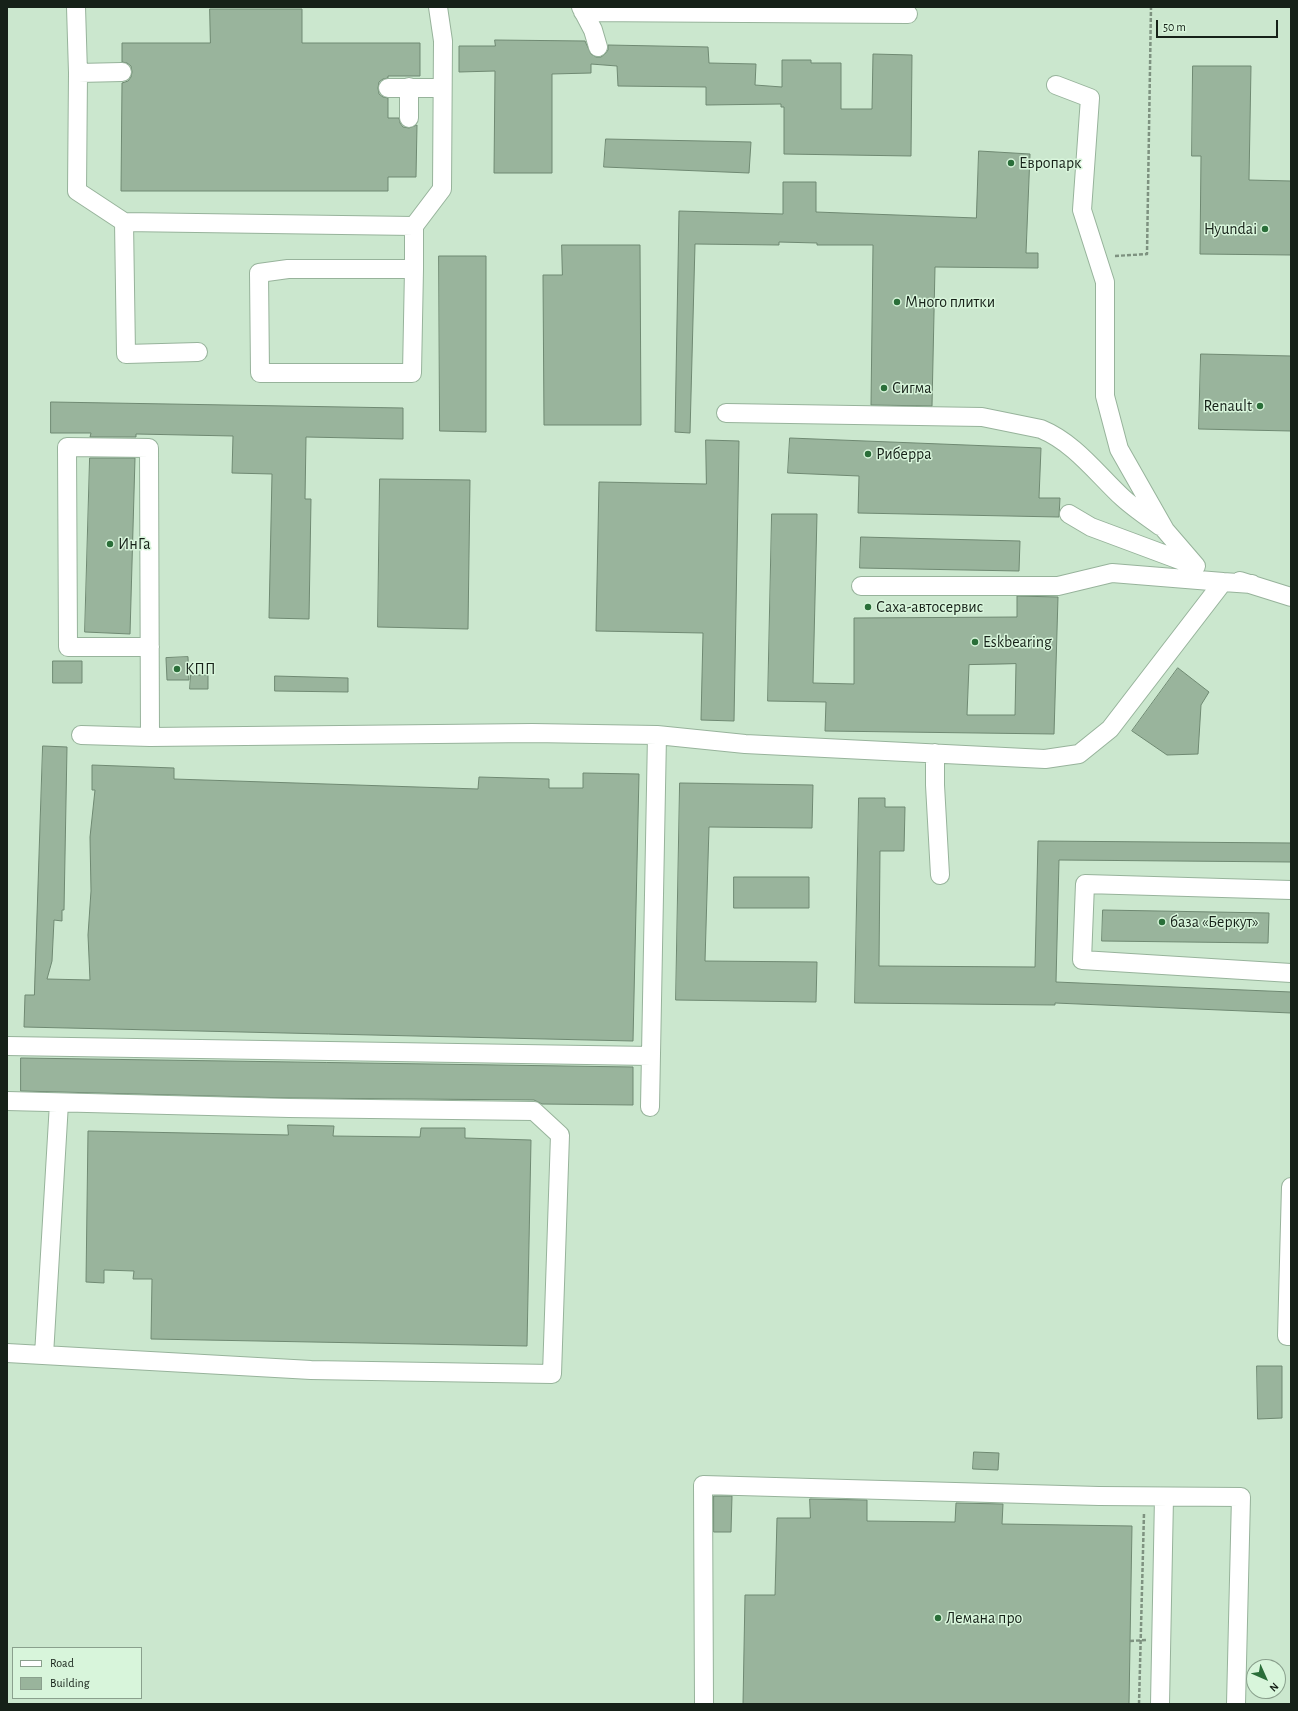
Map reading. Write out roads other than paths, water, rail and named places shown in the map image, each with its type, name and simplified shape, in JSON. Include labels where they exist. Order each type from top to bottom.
[{"type":"lane","points":[[76,7],[78,73],[77,191],[124,222],[414,226]]},
{"type":"lane","points":[[414,269],[288,269],[259,273],[260,373],[412,373],[414,269],[414,226],[442,189],[443,42],[438,7]]},
{"type":"lane","points":[[598,47],[593,30],[582,10],[836,10],[908,14]]},
{"type":"lane","points":[[78,73],[122,72]]},
{"type":"lane","points":[[1056,85],[1090,98],[1082,210],[1105,282],[1105,396],[1119,449],[1165,530],[1196,566]]},
{"type":"lane","points":[[409,87],[409,118]]},
{"type":"lane","points":[[388,88],[442,88]]},
{"type":"lane","points":[[124,222],[126,354],[198,352]]},
{"type":"lane","points":[[726,412],[982,417],[1041,429],[1051,433],[1084,458],[1123,499],[1165,530]]},
{"type":"lane","points":[[150,647],[68,647],[67,447],[150,448],[150,647],[150,737]]},
{"type":"lane","points":[[1069,514],[1091,527],[1196,566],[1291,597]]},
{"type":"lane","points":[[861,586],[1058,586],[1112,573],[1252,584]]},
{"type":"lane","points":[[82,735],[150,737],[524,733],[657,735],[745,744],[1045,759],[1079,754],[1110,729],[1223,582]]},
{"type":"lane","points":[[650,1107],[657,735]]},
{"type":"lane","points":[[935,753],[935,785],[940,875]]},
{"type":"lane","points":[[1291,890],[1085,884],[1082,960],[1291,972]]},
{"type":"lane","points":[[7,1046],[651,1056]]},
{"type":"lane","points":[[7,1102],[534,1111],[560,1135],[552,1374],[312,1370],[7,1353]]},
{"type":"lane","points":[[44,1355],[59,1103]]},
{"type":"lane","points":[[1291,1188],[1287,1336],[1291,1336]]},
{"type":"lane","points":[[704,1704],[703,1485],[1164,1497],[1241,1497],[1236,1704]]},
{"type":"lane","points":[[1160,1704],[1164,1497]]},
{"type":"place","name":"Европарк","points":[[1011,163]]},
{"type":"place","name":"Hyundai","points":[[1265,229]]},
{"type":"place","name":"Много плитки","points":[[897,302]]},
{"type":"place","name":"Сигма","points":[[884,388]]},
{"type":"place","name":"Renault","points":[[1260,406]]},
{"type":"place","name":"Риберра","points":[[868,454]]},
{"type":"place","name":"ИнГа","points":[[110,544]]},
{"type":"place","name":"Саха-автосервис","points":[[868,607]]},
{"type":"place","name":"Eskbearing","points":[[975,642]]},
{"type":"place","name":"КПП","points":[[177,669]]},
{"type":"place","name":"база «Беркут»","points":[[1162,922]]},
{"type":"place","name":"Лемана про","points":[[938,1618]]}]
